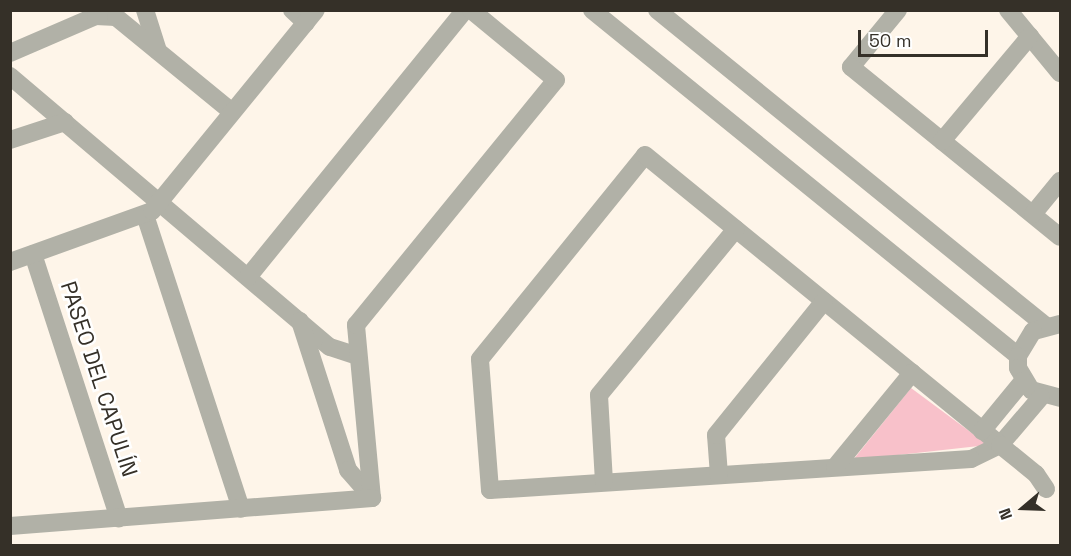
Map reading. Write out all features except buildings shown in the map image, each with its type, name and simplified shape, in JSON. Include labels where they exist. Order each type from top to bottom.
[{"type":"street","points":[[145,10],[158,51]]},
{"type":"street","points":[[10,262],[145,215],[160,202],[311,17],[292,10]]},
{"type":"street","points":[[248,277],[465,10]]},
{"type":"street","points":[[372,498],[357,356],[356,325],[556,80],[471,10]]},
{"type":"street","points":[[592,10],[1018,356]]},
{"type":"street","points":[[657,10],[1053,325],[1023,342],[1018,356],[1023,381],[1041,397],[1060,398]]},
{"type":"street","points":[[898,10],[851,66],[1060,237]]},
{"type":"street","points":[[1008,10],[1060,73]]},
{"type":"street","points":[[10,53],[94,13],[116,17],[232,112]]},
{"type":"street","points":[[942,141],[1030,36]]},
{"type":"street","points":[[10,76],[330,347],[357,356]]},
{"type":"street","points":[[10,140],[65,122]]},
{"type":"street","points":[[1041,397],[1000,445],[971,459],[490,490],[480,359],[645,155],[982,430],[1000,445],[1046,489]]},
{"type":"street","points":[[1033,214],[1060,181]]},
{"type":"street","points":[[145,215],[241,508]]},
{"type":"street","points":[[604,482],[599,395],[736,229]]},
{"type":"street","name":"PASEO DEL CAPULÍN","points":[[33,255],[119,518]]},
{"type":"street","points":[[719,475],[716,435],[824,301]]},
{"type":"street","points":[[300,321],[348,470],[372,498]]},
{"type":"street","points":[[835,468],[912,373]]},
{"type":"street","points":[[982,430],[1023,381]]},
{"type":"street","points":[[10,526],[372,498]]},
{"type":"shaded area","points":[[911,388],[988,445],[853,460]]}]
